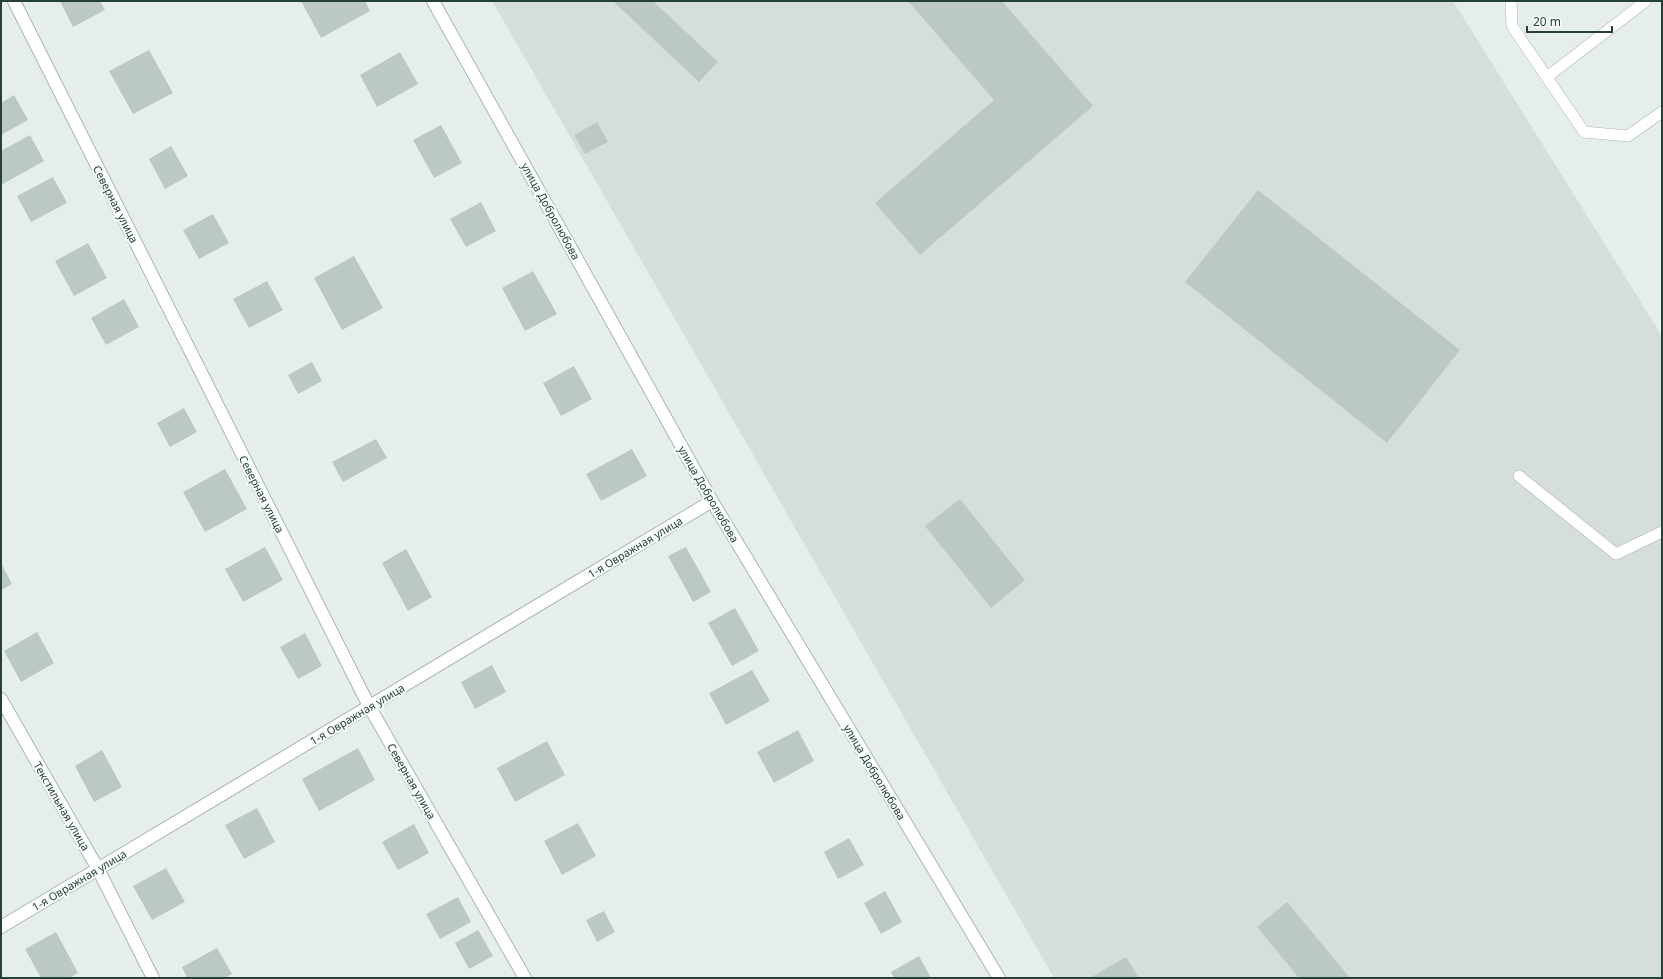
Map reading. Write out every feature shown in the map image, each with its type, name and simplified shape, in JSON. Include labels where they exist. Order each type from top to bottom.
[{"type":"street","name":"Северная улица","points":[[14,1],[369,706],[525,978]]},
{"type":"street","name":"улица Добролюбова","points":[[433,1],[712,501],[999,978]]},
{"type":"street","name":"1-я Овражная улица","points":[[1,927],[712,501]]},
{"type":"street","name":"Текстильная улица","points":[[1,699],[98,869],[153,978]]},
{"type":"lane","points":[[1511,1],[1512,26],[1584,132],[1628,136],[1662,112]]},
{"type":"lane","points":[[1547,77],[1646,1]]},
{"type":"lane","points":[[1519,476],[1616,554],[1662,532]]},
{"type":"shaded area","points":[[492,1],[1453,1],[1662,336],[1662,978],[1054,978]]},
{"type":"building","points":[[60,1],[100,1],[105,10],[73,27]]},
{"type":"building","points":[[301,1],[365,1],[370,11],[321,38]]},
{"type":"building","points":[[613,1],[653,1],[718,62],[699,82]]},
{"type":"building","points":[[908,1],[1002,1],[1093,106],[920,255],[875,203],[994,100]]},
{"type":"building","points":[[149,50],[173,93],[133,114],[109,71]]},
{"type":"building","points":[[400,52],[418,84],[377,107],[360,75]]},
{"type":"building","points":[[14,95],[28,120],[1,135],[1,103]]},
{"type":"building","points":[[597,122],[608,142],[585,154],[574,135]]},
{"type":"building","points":[[441,125],[462,163],[434,178],[413,140]]},
{"type":"building","points":[[30,135],[44,161],[1,185],[1,151]]},
{"type":"building","points":[[171,146],[188,176],[165,189],[149,159]]},
{"type":"building","points":[[53,177],[67,203],[31,222],[17,196]]},
{"type":"building","points":[[1258,190],[1460,350],[1387,443],[1185,282]]},
{"type":"building","points":[[481,202],[496,231],[466,247],[450,219]]},
{"type":"building","points":[[213,214],[229,243],[199,259],[183,230]]},
{"type":"building","points":[[88,243],[107,278],[74,296],[55,261]]},
{"type":"building","points":[[354,256],[383,308],[342,330],[314,278]]},
{"type":"building","points":[[533,271],[557,314],[525,331],[502,288]]},
{"type":"building","points":[[267,281],[283,310],[249,328],[233,299]]},
{"type":"building","points":[[124,299],[139,327],[106,345],[91,318]]},
{"type":"building","points":[[312,362],[322,381],[298,394],[288,375]]},
{"type":"building","points":[[574,366],[592,399],[561,416],[543,383]]},
{"type":"building","points":[[184,408],[197,432],[170,447],[157,423]]},
{"type":"building","points":[[376,439],[387,458],[343,482],[332,462]]},
{"type":"building","points":[[632,449],[647,476],[601,501],[586,474]]},
{"type":"building","points":[[225,469],[247,509],[205,532],[183,492]]},
{"type":"building","points":[[960,499],[1025,580],[991,608],[925,526]]},
{"type":"building","points":[[265,547],[283,580],[243,602],[225,569]]},
{"type":"building","points":[[686,547],[711,592],[693,602],[668,556]]},
{"type":"building","points":[[406,549],[432,597],[408,611],[382,563]]},
{"type":"building","points":[[1,563],[12,584],[1,590]]},
{"type":"building","points":[[735,608],[759,651],[732,666],[708,623]]},
{"type":"building","points":[[37,632],[54,663],[21,682],[4,651]]},
{"type":"building","points":[[305,633],[322,666],[298,679],[280,647]]},
{"type":"building","points":[[492,665],[506,692],[475,709],[461,682]]},
{"type":"building","points":[[752,670],[770,701],[726,725],[709,693]]},
{"type":"building","points":[[798,730],[814,761],[774,783],[757,752]]},
{"type":"building","points":[[547,741],[565,775],[515,802],[497,768]]},
{"type":"building","points":[[358,748],[375,780],[319,811],[302,779]]},
{"type":"building","points":[[102,750],[122,787],[94,802],[75,766]]},
{"type":"building","points":[[257,808],[275,842],[244,859],[225,825]]},
{"type":"building","points":[[578,823],[596,856],[562,875],[544,841]]},
{"type":"building","points":[[414,824],[429,853],[398,870],[382,842]]},
{"type":"building","points":[[849,838],[864,865],[838,879],[824,852]]},
{"type":"building","points":[[166,868],[185,902],[152,920],[133,886]]},
{"type":"building","points":[[885,891],[902,922],[881,934],[864,903]]},
{"type":"building","points":[[458,897],[471,922],[440,939],[426,914]]},
{"type":"building","points":[[1287,902],[1350,978],[1299,978],[1257,927]]},
{"type":"building","points":[[604,911],[615,932],[597,942],[586,920]]},
{"type":"building","points":[[478,930],[493,956],[469,969],[455,943]]},
{"type":"building","points":[[56,932],[78,973],[69,978],[41,978],[25,949]]},
{"type":"building","points":[[217,948],[232,974],[225,978],[187,978],[182,967]]},
{"type":"building","points":[[919,956],[931,978],[894,978],[891,972]]},
{"type":"building","points":[[1126,957],[1139,978],[1090,978]]}]
